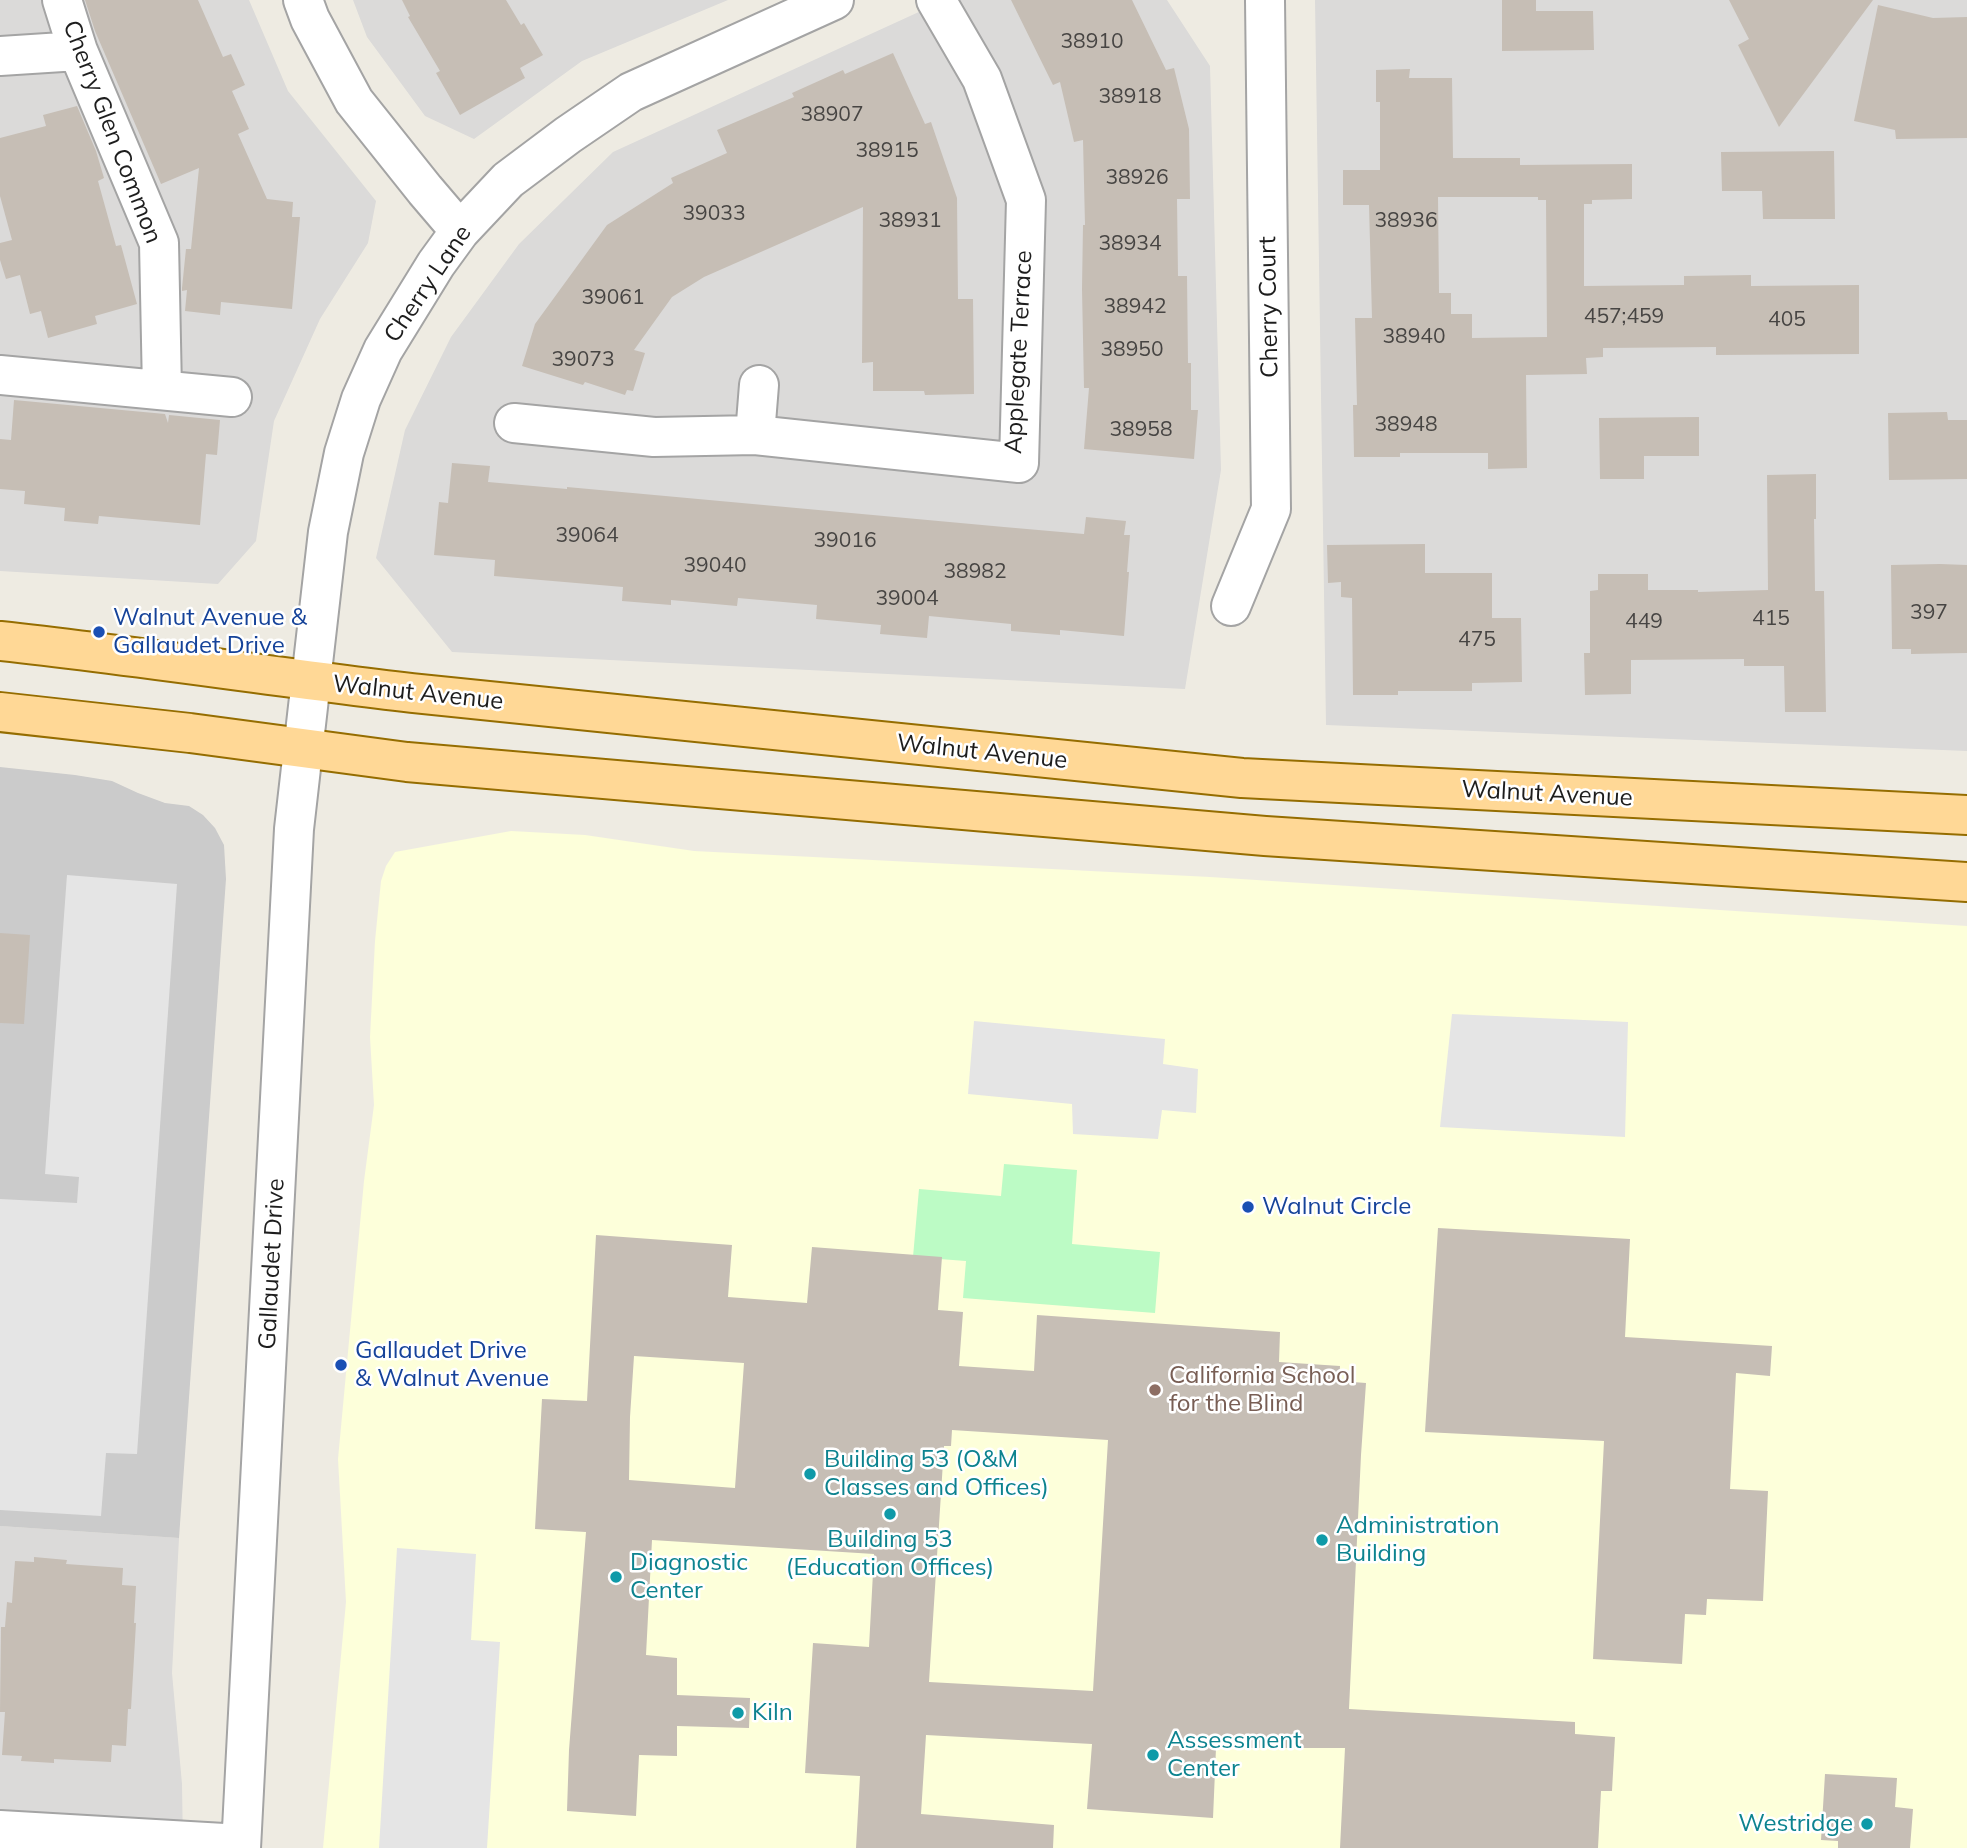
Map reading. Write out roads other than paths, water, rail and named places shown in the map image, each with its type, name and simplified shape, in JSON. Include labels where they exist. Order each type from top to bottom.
[{"type":"main road","name":"Walnut Avenue","points":[[0,641],[310,681],[1242,778],[1967,815]]},
{"type":"main road","points":[[0,712],[407,762],[1265,836],[1967,883]]},
{"type":"street","name":"Cherry Glen Common","points":[[62,0],[78,51],[159,243],[162,390]]},
{"type":"street","points":[[303,0],[310,19],[354,102],[460,231]]},
{"type":"street","name":"Cherry Lane","points":[[310,681],[328,532],[344,453],[361,399],[383,350],[436,264],[460,231],[508,180],[631,92],[834,0]]},
{"type":"street","name":"Applegate Terrace","points":[[514,424],[654,437],[755,435],[1019,463],[1026,200],[982,79],[936,0]]},
{"type":"street","name":"Cherry Court","points":[[1231,606],[1271,509],[1265,0]]},
{"type":"street","points":[[0,55],[78,51]]},
{"type":"street","points":[[0,375],[232,397]]},
{"type":"street","points":[[755,435],[759,385]]},
{"type":"street","name":"Gallaudet Drive","points":[[241,1846],[294,842],[310,681]]},
{"type":"street","points":[[0,1830],[241,1846]]},
{"type":"place","name":"Walnut Avenue & Gallaudet Drive","points":[[99,632]]},
{"type":"place","name":"Walnut Circle","points":[[1248,1207]]},
{"type":"place","name":"Gallaudet Drive & Walnut Avenue","points":[[341,1365]]},
{"type":"place","name":"California School for the Blind","points":[[1155,1390]]},
{"type":"place","name":"Building 53 (O&M Classes and Offices)","points":[[810,1474]]},
{"type":"place","name":"Building 53 (Education Offices)","points":[[890,1514]]},
{"type":"place","name":"Administration Building","points":[[1322,1540]]},
{"type":"place","name":"Diagnostic Center","points":[[616,1577]]},
{"type":"place","name":"Kiln","points":[[738,1713]]},
{"type":"place","name":"Assessment Center","points":[[1153,1755]]},
{"type":"place","name":"Westridge","points":[[1867,1824]]}]
